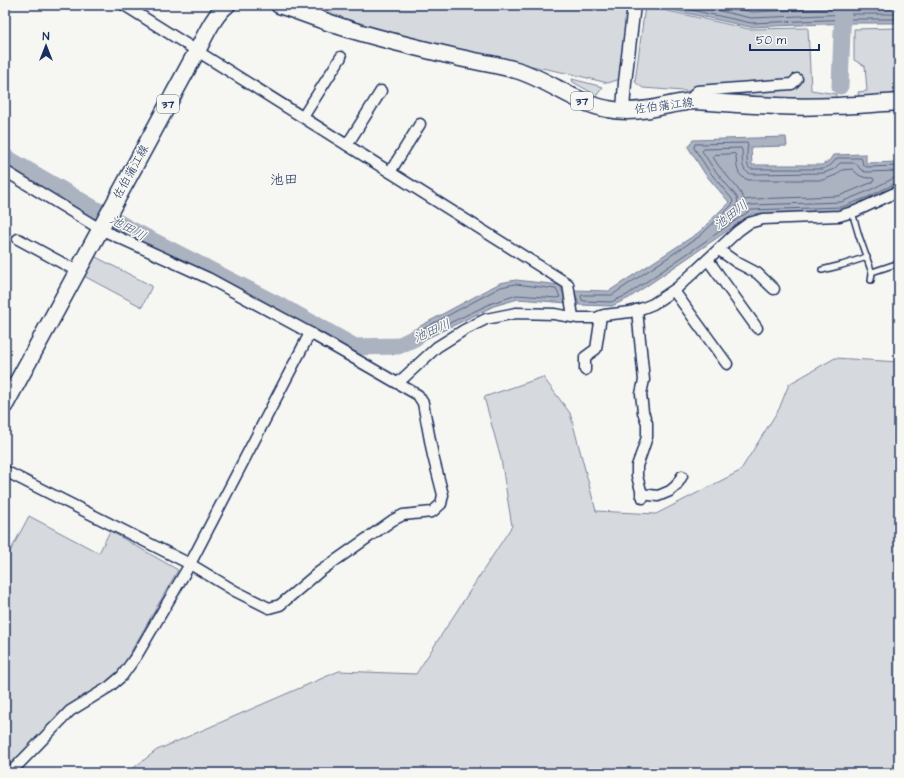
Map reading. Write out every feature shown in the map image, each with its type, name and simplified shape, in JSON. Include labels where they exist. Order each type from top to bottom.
[{"type":"main road","name":"佐伯蒲江線","points":[[5,405],[197,51],[216,19],[227,5]]},
{"type":"main road","name":"佐伯蒲江線","points":[[278,5],[342,27],[374,36],[458,58],[515,69],[538,78],[573,97],[608,109],[651,109],[689,101],[778,106],[832,106],[899,102]]},
{"type":"street","points":[[124,5],[568,284],[573,316]]},
{"type":"street","points":[[623,110],[634,5]]},
{"type":"street","points":[[303,117],[341,56]]},
{"type":"street","points":[[689,101],[697,92],[792,84],[797,79]]},
{"type":"street","points":[[347,145],[381,91]]},
{"type":"street","points":[[390,172],[420,124]]},
{"type":"street","points":[[5,171],[102,226],[208,278],[310,333],[418,395],[423,402],[433,456],[443,496],[441,504],[432,512],[403,515],[393,520],[319,572],[280,605],[269,608],[234,591],[190,564],[5,471]]},
{"type":"street","points":[[398,383],[437,347],[464,330],[486,319],[516,313],[554,314],[596,318],[637,310],[653,304],[674,291],[693,275],[745,225],[753,221],[763,219],[839,216],[899,192]]},
{"type":"street","points":[[18,239],[77,271]]},
{"type":"street","points":[[719,250],[736,262],[757,273],[774,289]]},
{"type":"street","points":[[708,260],[757,328]]},
{"type":"street","points":[[674,291],[727,364]]},
{"type":"street","points":[[637,310],[644,380],[641,394],[642,406],[647,423],[647,437],[636,466],[642,496],[658,496],[670,491],[676,486],[682,476]]},
{"type":"street","points":[[585,370],[585,357],[596,349],[601,316]]},
{"type":"street","points":[[5,771],[12,771],[70,711],[109,687],[122,676],[137,655],[190,564],[310,333]]},
{"type":"lane","points":[[852,212],[872,272],[871,280]]},
{"type":"lane","points":[[822,270],[867,257]]},
{"type":"lane","points":[[872,272],[899,263]]},
{"type":"shaded area","points":[[301,5],[628,5],[620,79],[608,83],[473,54],[368,26]]},
{"type":"shaded area","points":[[645,6],[749,29],[808,28],[811,90],[836,94],[836,98],[764,97],[643,88],[635,82]]},
{"type":"shaded area","points":[[899,28],[899,95],[859,98],[858,92],[867,91],[865,66],[854,60],[854,29]]},
{"type":"shaded area","points":[[572,79],[603,87],[597,95],[573,82]]},
{"type":"shaded area","points":[[94,256],[152,286],[142,307],[82,275]]},
{"type":"shaded area","points":[[835,358],[899,362],[899,773],[127,773],[157,750],[339,671],[416,674],[512,526],[501,459],[484,397],[543,377],[570,413],[596,511],[656,514],[740,471],[779,409],[789,384]]},
{"type":"shaded area","points":[[29,516],[99,553],[110,531],[178,570],[120,671],[11,768],[5,768],[5,561]]},
{"type":"water","points":[[649,5],[899,5],[899,23],[850,23],[750,27]]},
{"type":"water","points":[[786,137],[787,146],[751,147],[752,165],[822,165],[829,161],[833,155],[866,154],[866,163],[899,162],[899,186],[843,211],[752,214],[629,298],[612,306],[579,305],[574,290],[609,291],[698,233],[729,202],[705,174],[688,147],[693,140]]},
{"type":"water","points":[[516,280],[560,285],[567,303],[518,299],[494,306],[392,355],[400,337],[500,283]]},
{"type":"waterway","name":"池田川","points":[[840,86],[843,5]]},
{"type":"waterway","name":"池田川","points":[[5,157],[128,228],[292,312],[355,347],[398,346],[417,337]]},
{"type":"district","name":"池田","points":[[284,180]]}]
